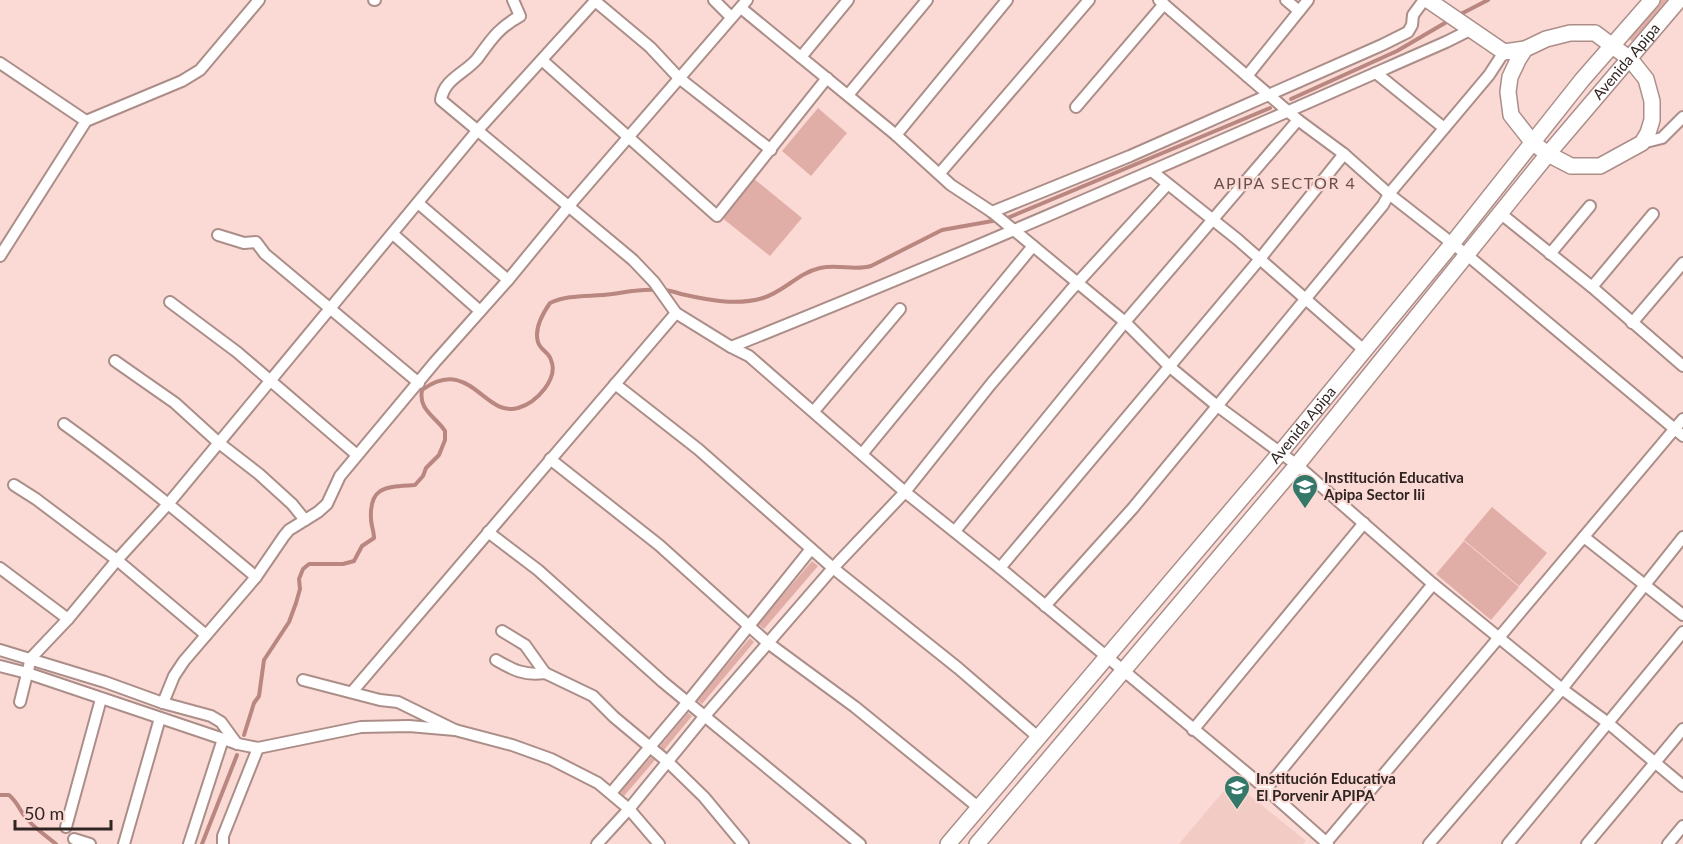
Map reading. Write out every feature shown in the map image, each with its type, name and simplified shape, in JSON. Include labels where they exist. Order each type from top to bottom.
[{"type":"street","points":[[0,256],[86,121],[182,81],[200,69],[259,0]]},
{"type":"street","points":[[513,0],[520,16],[507,23],[493,36],[476,60],[447,84],[442,91],[441,100],[640,267],[676,313],[748,356],[905,492],[1266,789],[1327,844],[1584,537],[1679,432],[1683,419]]},
{"type":"street","points":[[714,0],[731,16]]},
{"type":"street","points":[[801,57],[848,0]]},
{"type":"street","points":[[848,95],[927,0]]},
{"type":"street","points":[[896,135],[1007,0]]},
{"type":"street","points":[[940,173],[1089,0]]},
{"type":"street","points":[[1286,0],[1299,11]]},
{"type":"street","points":[[1247,76],[1308,0]]},
{"type":"street","points":[[992,212],[1130,156],[1382,45],[1408,32],[1412,25],[1413,15],[1424,0]]},
{"type":"street","points":[[1428,0],[1504,52],[1525,49],[1546,39],[1570,33],[1595,33],[1613,44],[1646,79],[1652,101],[1652,120],[1642,143]]},
{"type":"street","name":"Avenida Apipa","points":[[948,844],[1280,453],[1613,44],[1652,0]]},
{"type":"street","name":"Avenida Apipa","points":[[977,844],[1297,465],[1548,154],[1679,0]]},
{"type":"street","points":[[20,702],[31,658],[169,503],[477,131],[596,1],[650,47],[679,78],[771,150]]},
{"type":"street","points":[[1077,107],[1161,2],[1299,120],[1344,154],[1389,194],[1467,255],[1679,432]]},
{"type":"street","points":[[163,703],[174,676],[184,661],[256,577],[284,536],[327,504],[340,476],[357,455],[731,16],[744,4],[801,57],[896,135],[951,185],[992,212],[1125,321],[1170,367],[1216,405],[1297,465],[1433,584],[1562,689],[1608,723],[1683,786]]},
{"type":"street","points":[[731,347],[1153,172],[1470,30]]},
{"type":"street","points":[[1525,49],[1510,77],[1508,92],[1511,115],[1533,143],[1571,166],[1600,166],[1642,143],[1662,138],[1683,117]]},
{"type":"street","points":[[1046,606],[1133,508],[1489,75],[1504,52]]},
{"type":"street","points":[[543,61],[717,216],[827,78]]},
{"type":"street","points":[[0,63],[86,121]]},
{"type":"street","points":[[1376,73],[1444,128]]},
{"type":"street","points":[[954,531],[1125,321],[1299,120]]},
{"type":"street","points":[[1000,568],[1259,260],[1344,154]]},
{"type":"street","points":[[1153,172],[1365,351]]},
{"type":"street","points":[[597,844],[833,568],[905,492],[991,384],[1167,184]]},
{"type":"street","points":[[418,204],[508,280]]},
{"type":"street","points":[[1550,254],[1590,206]]},
{"type":"street","points":[[1500,213],[1592,287],[1683,366]]},
{"type":"street","points":[[1592,287],[1653,214]]},
{"type":"street","points":[[393,234],[480,311]]},
{"type":"street","points":[[218,235],[244,243],[256,242],[265,254],[418,383]]},
{"type":"street","points":[[862,454],[1033,246]]},
{"type":"street","points":[[1632,323],[1683,262]]},
{"type":"street","points":[[170,302],[212,332],[357,455]]},
{"type":"street","points":[[814,411],[900,309]]},
{"type":"street","points":[[352,692],[676,313]]},
{"type":"street","points":[[115,362],[175,403],[219,443],[259,474],[292,504],[305,520]]},
{"type":"street","points":[[615,384],[698,449],[833,568],[958,668],[1038,737]]},
{"type":"street","points":[[64,424],[107,454],[169,503],[256,577]]},
{"type":"street","points":[[550,459],[659,545],[768,643],[855,707],[978,807]]},
{"type":"street","points":[[14,485],[117,560],[206,635]]},
{"type":"street","points":[[1193,730],[1364,523]]},
{"type":"street","points":[[488,532],[538,570],[687,703],[860,844]]},
{"type":"street","points":[[1584,537],[1683,615]]},
{"type":"street","points":[[1429,844],[1562,689],[1683,537]]},
{"type":"street","points":[[610,793],[687,703],[811,549]]},
{"type":"street","points":[[0,568],[68,619]]},
{"type":"street","points":[[1266,789],[1433,584]]},
{"type":"street","points":[[502,631],[525,645],[545,673],[593,696],[614,717],[650,746],[704,797],[743,844]]},
{"type":"street","points":[[1508,844],[1683,632]]},
{"type":"street","points":[[0,650],[105,682],[163,703],[211,716],[221,722],[238,744]]},
{"type":"street","points":[[496,660],[525,674],[545,673]]},
{"type":"street","points":[[0,666],[238,744],[258,748],[361,727],[409,726],[455,730],[493,740],[551,759],[598,783],[629,808],[658,844]]},
{"type":"street","points":[[303,681],[398,702],[455,730]]},
{"type":"street","points":[[66,827],[101,699]]},
{"type":"street","points":[[124,844],[160,718]]},
{"type":"street","points":[[1587,844],[1683,729]]},
{"type":"street","points":[[189,844],[223,739]]},
{"type":"street","points":[[223,844],[223,836],[258,748]]},
{"type":"street","points":[[1668,844],[1683,826]]},
{"type":"street","points":[[74,839],[90,844]]},
{"type":"shaded area","points":[[1661,0],[1670,0],[1633,43],[1629,38]]},
{"type":"shaded area","points":[[818,108],[847,133],[811,176],[782,151]]},
{"type":"shaded area","points":[[753,178],[802,218],[770,256],[721,217]]},
{"type":"shaded area","points":[[1492,507],[1547,553],[1519,586],[1464,540]]},
{"type":"shaded area","points":[[1464,541],[1519,587],[1491,620],[1436,574]]},
{"type":"shaded area","points":[[812,561],[818,566],[764,629],[758,624]]},
{"type":"shaded area","points":[[750,638],[754,642],[702,704],[697,700]]},
{"type":"shaded area","points":[[688,713],[692,716],[664,750],[660,746]]},
{"type":"shaded area","points":[[651,757],[655,760],[624,796],[620,792]]},
{"type":"shaded area","name":"Institución Educativa El Porvenir APIPA","points":[[1232,781],[1306,841],[1303,844],[1179,844]]},
{"type":"waterway","points":[[1457,16],[1488,0]]},
{"type":"waterway","points":[[1291,99],[1397,51],[1450,20]]},
{"type":"waterway","points":[[1005,219],[1270,108]]},
{"type":"waterway","points":[[663,290],[722,301],[743,302],[763,298],[812,270],[827,267],[871,266],[942,230],[998,220]]},
{"type":"waterway","points":[[244,735],[254,703],[259,696],[264,660],[289,622],[300,589],[299,579],[303,569],[309,564],[343,564],[354,561],[362,546],[374,538],[371,508],[377,494],[396,486],[415,485],[423,476],[426,468],[439,455],[445,440],[445,431],[425,408],[421,397],[422,390],[439,381],[452,379],[465,383],[506,409],[525,405],[538,396],[552,375],[553,367],[550,357],[539,345],[537,337],[540,321],[550,303],[572,297],[655,290]]},
{"type":"waterway","points":[[202,844],[237,755]]},
{"type":"waterway","points":[[0,795],[9,795],[30,822],[56,844]]},
{"type":"place","name":"Institución Educativa Apipa Sector Iii","points":[[1305,510]]},
{"type":"place","name":"Institución Educativa El Porvenir APIPA","points":[[1237,811]]},
{"type":"district","name":"APIPA SECTOR 4","points":[[1285,183]]}]
